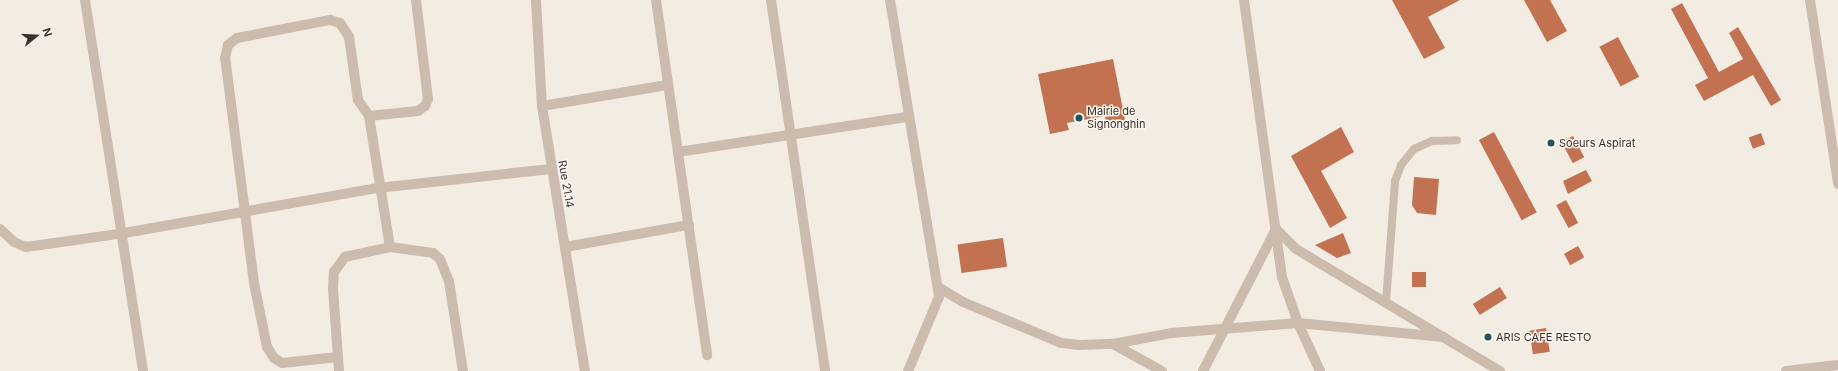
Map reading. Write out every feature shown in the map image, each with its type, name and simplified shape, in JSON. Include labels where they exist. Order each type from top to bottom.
[{"type":"street","points":[[85,0],[119,234],[143,371]]},
{"type":"street","points":[[369,116],[418,111],[425,106],[428,91],[416,0]]},
{"type":"street","name":"Rue 21.14","points":[[536,0],[542,106],[550,170],[565,247],[585,371]]},
{"type":"street","points":[[656,0],[707,355]]},
{"type":"street","points":[[771,0],[792,134],[825,371]]},
{"type":"street","points":[[890,0],[908,117],[938,287],[936,308],[908,371]]},
{"type":"street","points":[[1244,0],[1272,214],[1276,229],[1282,277],[1298,323],[1320,371]]},
{"type":"street","points":[[1810,0],[1838,184]]},
{"type":"street","points":[[337,357],[282,363],[274,358],[268,347],[254,283],[246,211],[225,58],[228,45],[237,38],[330,20],[340,23],[349,37],[358,100],[369,116],[378,188],[390,247]]},
{"type":"street","points":[[542,106],[667,85]]},
{"type":"street","points":[[678,152],[908,117]]},
{"type":"street","points":[[0,229],[14,242],[26,247],[119,234],[378,188],[550,170]]},
{"type":"street","points":[[565,247],[688,225]]},
{"type":"street","points":[[1276,229],[1296,249],[1500,371]]},
{"type":"street","points":[[1203,371],[1276,229]]},
{"type":"street","points":[[339,371],[337,357],[334,272],[345,257],[390,247],[433,253],[440,260],[449,281],[463,371]]},
{"type":"street","points":[[938,287],[963,302],[1061,343],[1080,345],[1113,344],[1171,333],[1298,323],[1443,337]]},
{"type":"street","points":[[1113,344],[1162,371]]},
{"type":"street","points":[[1786,371],[1838,365]]},
{"type":"lane","points":[[1386,302],[1395,181],[1401,165],[1414,149],[1432,141],[1457,140]]},
{"type":"building","points":[[1392,0],[1460,0],[1428,17],[1445,48],[1424,59]]},
{"type":"building","points":[[1524,0],[1550,0],[1567,31],[1547,42]]},
{"type":"building","points":[[1682,3],[1719,72],[1743,59],[1729,33],[1738,27],[1781,100],[1771,106],[1753,75],[1704,101],[1695,85],[1708,78],[1671,9]]},
{"type":"building","points":[[1618,37],[1639,77],[1621,87],[1599,47]]},
{"type":"building","points":[[1113,59],[1125,120],[1106,123],[1105,116],[1067,123],[1069,130],[1050,134],[1038,74]]},
{"type":"building","points":[[1341,127],[1354,152],[1321,171],[1347,218],[1330,228],[1291,156]]},
{"type":"building","points":[[1494,132],[1537,212],[1522,220],[1479,140]]},
{"type":"building","points":[[1761,133],[1765,144],[1753,149],[1749,137]]},
{"type":"building","points":[[1573,136],[1584,157],[1573,163],[1562,142]]},
{"type":"building","points":[[1586,170],[1592,181],[1568,194],[1563,181]]},
{"type":"building","points":[[1414,177],[1439,179],[1436,215],[1417,213],[1412,205]]},
{"type":"building","points":[[1566,200],[1578,223],[1568,228],[1556,205]]},
{"type":"building","points":[[1343,233],[1351,253],[1337,258],[1315,245]]},
{"type":"building","points":[[1003,238],[1007,267],[961,273],[957,244]]},
{"type":"building","points":[[1578,246],[1584,257],[1570,265],[1564,254]]},
{"type":"building","points":[[1412,272],[1426,272],[1426,287],[1412,287]]},
{"type":"building","points":[[1500,287],[1507,298],[1480,315],[1473,304]]},
{"type":"building","points":[[1546,328],[1550,352],[1533,354],[1529,331]]},
{"type":"place","name":"Mairie de Signonghin","points":[[1079,118]]},
{"type":"place","name":"Soeurs Aspirat","points":[[1551,143]]},
{"type":"place","name":"ARIS CAFE RESTO","points":[[1488,337]]}]
